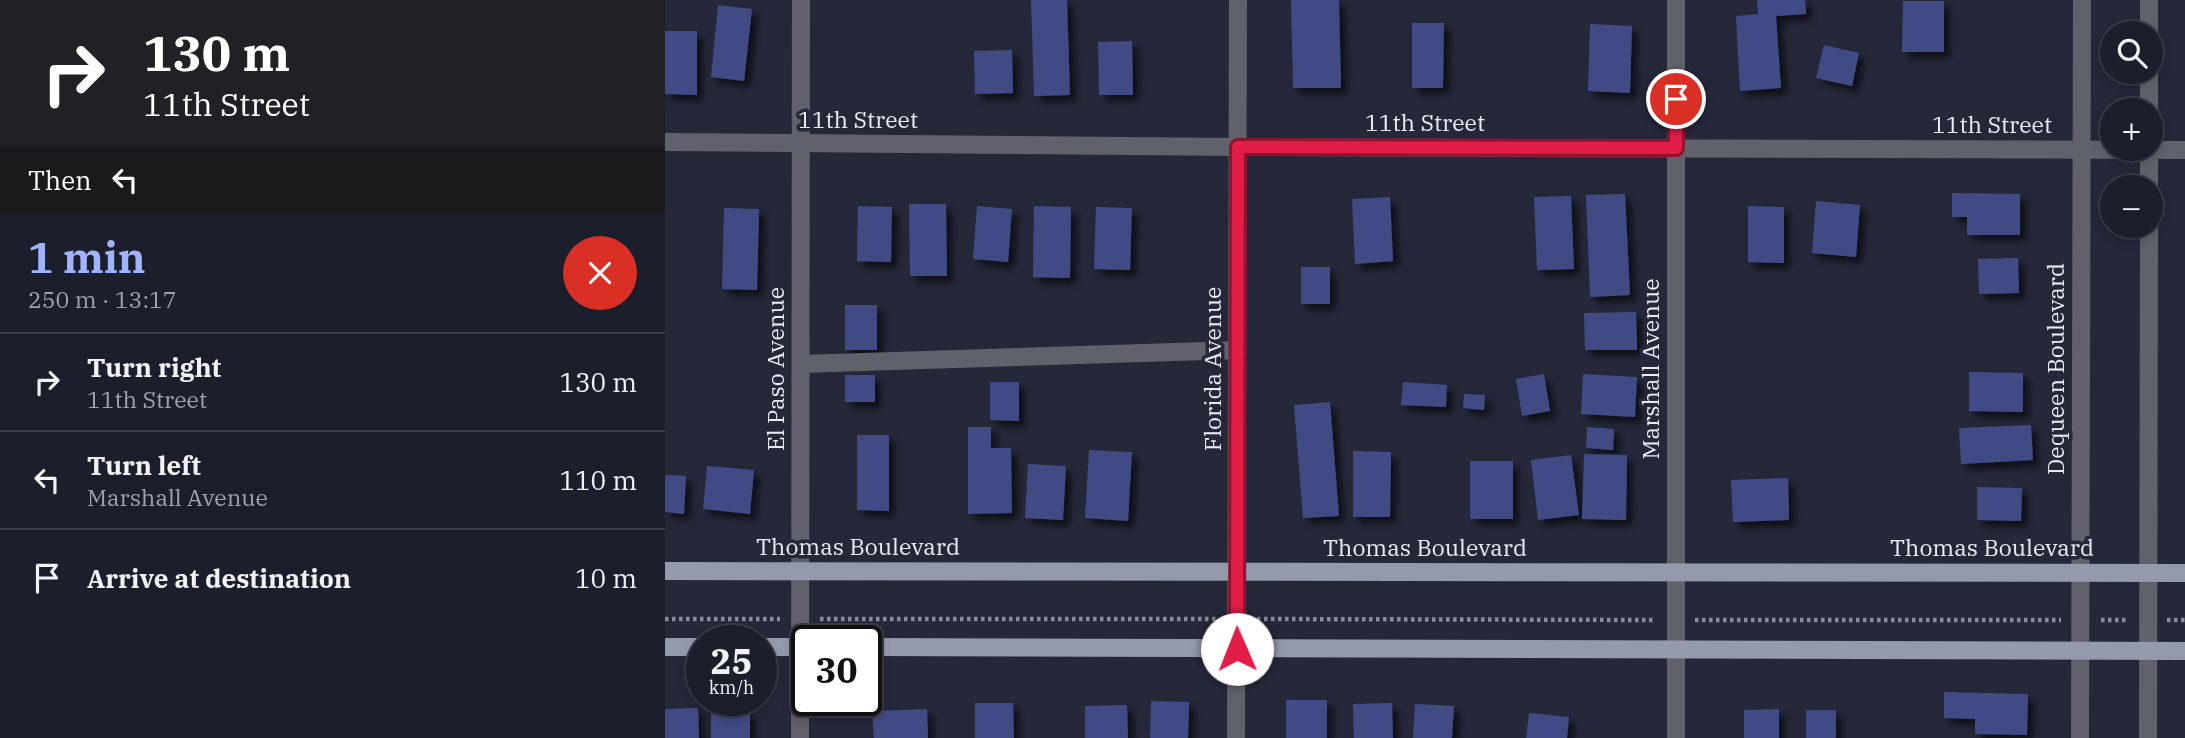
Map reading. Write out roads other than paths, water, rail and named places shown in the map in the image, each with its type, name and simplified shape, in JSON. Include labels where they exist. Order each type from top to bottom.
[{"type":"main road","name":"Thomas Boulevard","points":[[665,571],[2185,573]]},
{"type":"main road","points":[[665,647],[686,647]]},
{"type":"main road","points":[[882,647],[2185,651]]},
{"type":"street","name":"El Paso Avenue","points":[[801,0],[801,625]]},
{"type":"street","name":"Florida Avenue","points":[[1236,738],[1238,0]]},
{"type":"street","name":"Marshall Avenue","points":[[1676,0],[1676,738]]},
{"type":"street","name":"Dequeen Boulevard","points":[[2080,738],[2082,0]]},
{"type":"street","points":[[2149,0],[2149,21]]},
{"type":"street","name":"11th Street","points":[[665,142],[1238,147],[2100,149]]},
{"type":"street","name":"11th Street","points":[[2163,149],[2185,150]]},
{"type":"street","points":[[2148,738],[2149,238]]},
{"type":"street","points":[[801,364],[1238,350]]},
{"type":"street","name":"El Paso Avenue","points":[[800,738],[801,716]]}]
